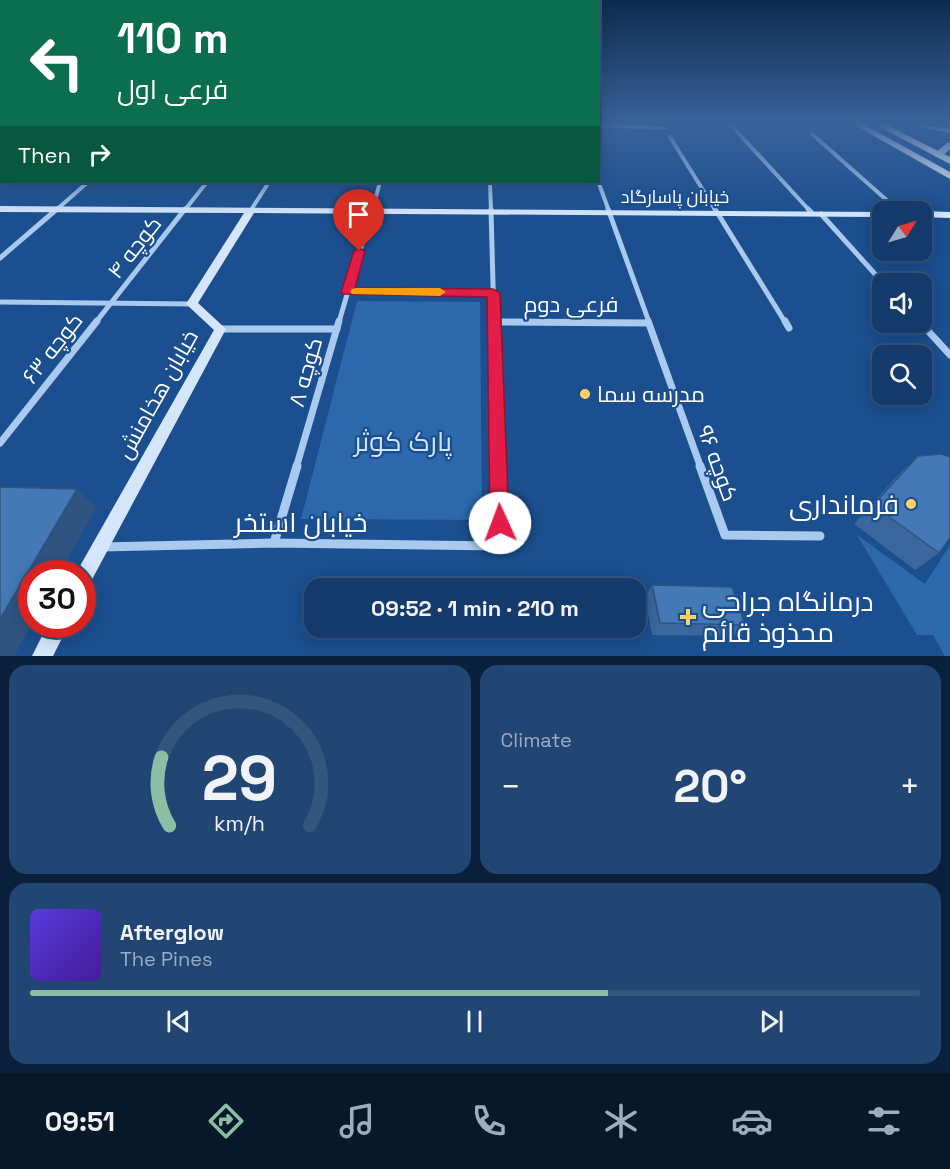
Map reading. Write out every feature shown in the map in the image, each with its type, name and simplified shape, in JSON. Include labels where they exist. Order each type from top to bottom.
[{"type":"main road","points":[[912,155],[950,176]]},
{"type":"main road","points":[[938,155],[950,161]]},
{"type":"street","points":[[681,155],[789,328]]},
{"type":"street","points":[[760,155],[873,273]]},
{"type":"street","points":[[836,155],[888,201]]},
{"type":"street","points":[[0,258],[87,183]]},
{"type":"street","name":"کوچه ۴","points":[[110,304],[206,183]]},
{"type":"street","points":[[251,210],[268,183]]},
{"type":"street","name":"کوچه ۸","points":[[274,543],[380,183]]},
{"type":"street","points":[[490,183],[494,322]]},
{"type":"street","name":"کوچه ۹۶","points":[[599,183],[725,535],[820,536]]},
{"type":"street","name":"خیابان پاسارگاد","points":[[0,209],[872,214]]},
{"type":"street","name":"خیابان هخامنش","points":[[94,560],[220,329],[192,304],[251,210]]},
{"type":"street","points":[[932,214],[950,215]]},
{"type":"street","points":[[348,292],[493,293]]},
{"type":"street","points":[[0,303],[192,304]]},
{"type":"street","name":"کوچه ۶۳","points":[[0,443],[110,304]]},
{"type":"street","name":"فرعی دوم","points":[[494,322],[648,323]]},
{"type":"street","name":"خیابان استخر","points":[[101,547],[274,543],[500,546],[494,322]]},
{"type":"street","points":[[220,329],[336,329]]},
{"type":"street","points":[[930,333],[950,355]]},
{"type":"street","points":[[42,656],[52,638]]},
{"type":"green space","name":"پارک کوثر","points":[[357,301],[480,302],[482,520],[301,519]]},
{"type":"green space","points":[[857,535],[925,584],[950,545],[950,656],[945,656],[933,635],[917,635]]},
{"type":"building","name":"فرمانداری","points":[[941,454],[950,457],[950,538],[939,553],[873,505],[918,456]]},
{"type":"building","points":[[0,487],[77,489],[35,560],[18,560],[18,589],[0,619]]},
{"type":"building","points":[[652,585],[732,587],[745,625],[660,623]]},
{"type":"slow traffic","points":[[356,292],[440,292]]},
{"type":"place","name":"مدرسه سما","points":[[585,394]]},
{"type":"place","name":"فرمانداری","points":[[911,504]]},
{"type":"place","name":"درمانگاه جراحی محذوذ قائم","points":[[688,617]]},
{"type":"route","points":[[359,251],[348,292],[493,293],[500,523]]}]
